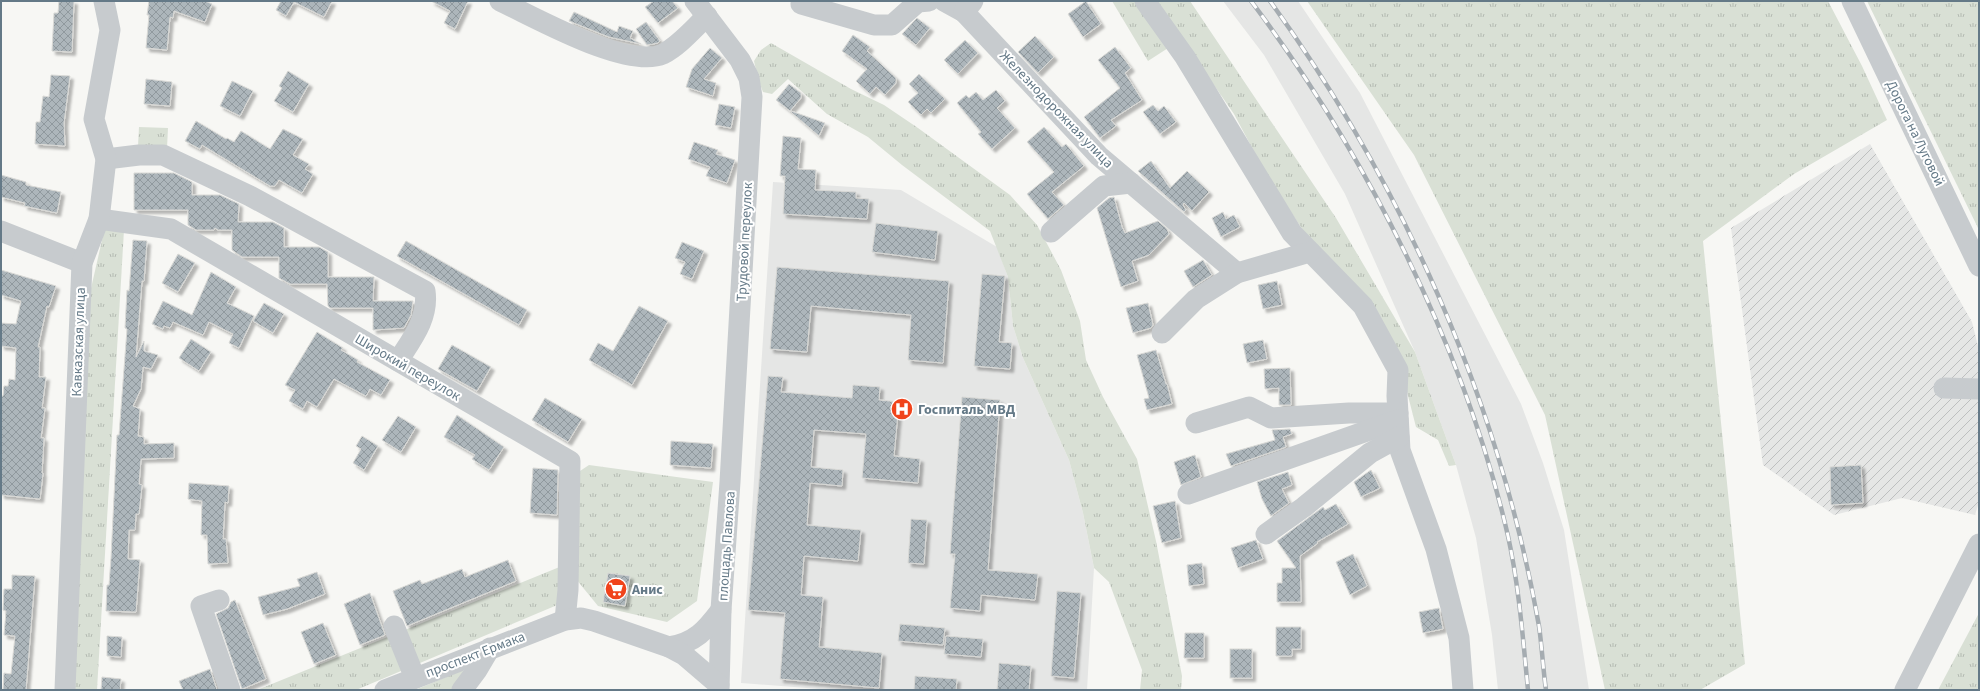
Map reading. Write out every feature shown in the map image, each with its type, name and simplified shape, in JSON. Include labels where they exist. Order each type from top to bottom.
[{"type":"street","name":"Кавказская улица","points":[[65,690],[82,263],[99,219],[106,159],[94,119],[110,30],[104,1]]},
{"type":"street","points":[[500,1],[601,48],[641,58],[661,54],[677,45],[701,8]]},
{"type":"street","points":[[801,4],[874,25],[892,25],[918,2],[929,1]]},
{"type":"street","name":"Железнодорожная улица","points":[[944,1],[969,6],[1099,156],[1237,273]]},
{"type":"street","points":[[1145,1],[1185,56],[1292,233],[1363,306],[1398,370],[1398,423],[1400,450],[1436,549],[1459,638],[1463,690]]},
{"type":"street","name":"Дорога на Луговой","points":[[1852,1],[1979,266]]},
{"type":"street","name":"Трудовой переулок","points":[[701,8],[740,60],[749,78],[752,97],[730,482]]},
{"type":"street","points":[[106,159],[139,155],[163,155],[250,196],[425,291],[426,301],[424,318],[398,361]]},
{"type":"street","points":[[1050,232],[1104,186],[1131,182]]},
{"type":"street","name":"Широкий переулок","points":[[99,219],[171,229],[570,461],[568,590],[565,620]]},
{"type":"street","points":[[1,231],[82,263]]},
{"type":"street","points":[[1162,333],[1196,299],[1237,273],[1310,252]]},
{"type":"street","points":[[1944,388],[1979,389]]},
{"type":"street","points":[[1196,423],[1249,407],[1271,418],[1349,413],[1398,423]]},
{"type":"street","points":[[1188,494],[1398,423]]},
{"type":"street","points":[[1266,534],[1304,507],[1370,453],[1398,423]]},
{"type":"street","name":"площадь Павлова","points":[[719,687],[721,610],[730,482]]},
{"type":"street","points":[[1905,690],[1979,544]]},
{"type":"street","points":[[219,600],[201,606],[230,690]]},
{"type":"street","name":"площадь Павлова","points":[[670,647],[683,645],[695,638],[710,624],[721,610]]},
{"type":"street","name":"площадь Павлова","points":[[565,620],[580,618],[594,621],[670,647],[684,655],[719,687]]},
{"type":"street","name":"проспект Ермака","points":[[385,690],[565,620]]},
{"type":"street","points":[[394,626],[415,678]]},
{"type":"street","points":[[462,690],[477,670],[490,648]]},
{"type":"shaded area","points":[[1223,1],[1298,1],[1360,93],[1521,404],[1543,463],[1564,530],[1589,690],[1498,690],[1492,635],[1476,538],[1456,465],[1415,352],[1345,194],[1264,55]]},
{"type":"shaded area","points":[[1870,144],[1972,322],[1979,350],[1979,502],[1975,515],[1902,498],[1834,515],[1763,465],[1731,228]]},
{"type":"shaded area","name":"Госпиталь МВД","points":[[773,182],[901,190],[997,247],[1008,277],[1013,326],[1023,358],[1069,460],[1083,513],[1094,568],[1087,690],[832,690],[741,683]]},
{"type":"green space","points":[[1112,1],[1190,1],[1336,218],[1415,352],[1456,465],[1449,466],[1438,440],[1416,427],[1406,388],[1266,174],[1234,114],[1182,39],[1148,61]]},
{"type":"green space","points":[[1307,1],[1828,1],[1862,66],[1887,120],[1794,174],[1703,241],[1745,664],[1700,690],[1605,690],[1545,415],[1414,155]]},
{"type":"green space","points":[[1867,1],[1979,1],[1979,230]]},
{"type":"green space","points":[[771,43],[851,89],[884,105],[918,128],[1010,195],[1037,225],[1061,270],[1080,321],[1086,360],[1103,397],[1137,459],[1156,541],[1182,676],[1181,690],[1140,690],[1142,670],[1109,582],[1094,568],[1083,513],[1069,460],[1023,358],[1013,326],[1008,277],[990,231],[902,165],[868,137],[827,114],[788,79],[772,94],[763,92],[754,61],[761,50]]},
{"type":"green space","points":[[139,127],[168,128],[167,148],[138,146]]},
{"type":"green space","points":[[105,227],[124,230],[97,690],[69,690],[87,306]]},
{"type":"green space","points":[[589,465],[713,482],[697,601],[667,622],[598,606],[576,579],[580,471]]},
{"type":"green space","points":[[562,566],[562,603],[356,690],[257,690]]},
{"type":"green space","points":[[1979,613],[1979,690],[1938,690]]},
{"type":"green space","points":[[463,670],[465,678],[454,690],[415,690]]},
{"type":"building","points":[[59,1],[74,1],[72,52],[52,51],[54,13],[58,13]]},
{"type":"building","points":[[149,1],[205,1],[212,4],[205,22],[174,11],[173,18],[170,17],[167,50],[146,48]]},
{"type":"building","points":[[281,1],[332,1],[324,17],[294,2],[286,16],[276,10]]},
{"type":"building","points":[[431,1],[468,1],[455,29],[444,23],[450,11]]},
{"type":"building","points":[[654,1],[672,1],[678,8],[658,23],[645,7]]},
{"type":"building","points":[[1086,1],[1101,24],[1083,37],[1068,14]]},
{"type":"building","points":[[574,12],[617,32],[619,26],[633,31],[630,38],[641,44],[609,37],[569,21]]},
{"type":"building","points":[[917,18],[930,28],[916,45],[902,34]]},
{"type":"building","points":[[646,22],[660,41],[658,43],[647,45],[636,29]]},
{"type":"building","points":[[853,35],[870,47],[867,51],[896,78],[896,83],[885,95],[876,87],[870,94],[856,81],[867,69],[842,51]]},
{"type":"building","points":[[1035,36],[1054,57],[1038,73],[1018,52]]},
{"type":"building","points":[[965,40],[978,53],[958,74],[944,60]]},
{"type":"building","points":[[1115,47],[1131,68],[1125,73],[1142,100],[1111,120],[1116,126],[1100,138],[1084,117],[1120,88],[1098,60]]},
{"type":"building","points":[[710,48],[722,58],[704,79],[716,83],[713,96],[686,87],[692,69]]},
{"type":"building","points":[[288,71],[309,84],[293,112],[274,101],[282,88],[279,86]]},
{"type":"building","points":[[919,74],[945,99],[931,113],[927,109],[921,115],[908,102],[918,93],[909,84]]},
{"type":"building","points":[[51,75],[70,76],[64,123],[65,146],[35,144],[36,122],[40,122],[43,96],[49,97]]},
{"type":"building","points":[[146,79],[172,82],[170,106],[144,104]]},
{"type":"building","points":[[232,81],[253,91],[240,116],[220,106]]},
{"type":"building","points":[[789,84],[801,93],[801,98],[790,111],[776,100]]},
{"type":"building","points":[[996,90],[1005,101],[997,108],[1015,128],[992,149],[978,134],[981,132],[957,103],[966,95],[969,98],[976,92],[983,100]]},
{"type":"building","points":[[719,104],[735,107],[731,128],[715,125]]},
{"type":"building","points":[[1153,105],[1158,111],[1164,106],[1176,122],[1160,134],[1143,112]]},
{"type":"building","points":[[791,112],[825,123],[819,136]]},
{"type":"building","points":[[196,121],[226,139],[227,138],[234,142],[241,131],[270,149],[283,129],[303,139],[293,155],[309,164],[305,169],[313,174],[302,193],[279,180],[275,186],[270,186],[202,145],[200,149],[185,141]]},
{"type":"building","points":[[1044,127],[1062,147],[1066,144],[1084,166],[1052,192],[1064,205],[1048,219],[1027,194],[1054,172],[1027,142]]},
{"type":"building","points":[[783,136],[801,138],[798,169],[816,170],[815,190],[856,192],[856,198],[869,199],[867,219],[783,214],[785,176],[780,176]]},
{"type":"building","points":[[694,142],[718,150],[716,154],[735,160],[727,183],[706,176],[710,167],[688,159]]},
{"type":"building","points":[[1151,161],[1170,188],[1187,171],[1209,192],[1192,211],[1184,203],[1183,205],[1186,210],[1184,212],[1138,171]]},
{"type":"building","points":[[134,173],[174,173],[192,182],[192,195],[220,195],[239,204],[238,222],[273,222],[284,228],[284,247],[319,247],[328,252],[328,277],[374,277],[373,301],[413,301],[411,315],[404,328],[373,330],[373,308],[330,308],[328,306],[327,284],[290,284],[279,278],[279,257],[242,257],[232,250],[232,230],[218,230],[215,228],[214,230],[196,230],[188,225],[188,210],[134,210]]},
{"type":"building","points":[[1,175],[26,182],[26,185],[61,192],[57,213],[24,206],[25,203],[1,197]]},
{"type":"building","points":[[1114,197],[1125,233],[1158,221],[1167,229],[1169,234],[1149,255],[1132,261],[1138,281],[1121,287],[1097,208],[1109,198]]},
{"type":"building","points":[[1223,212],[1226,219],[1234,215],[1240,227],[1221,237],[1212,218]]},
{"type":"building","points":[[876,223],[938,231],[935,260],[872,252]]},
{"type":"building","points":[[133,240],[147,241],[144,281],[142,281],[136,357],[144,341],[144,351],[158,355],[151,369],[143,367],[141,389],[133,406],[140,409],[138,436],[144,437],[144,444],[174,443],[174,458],[141,459],[139,484],[142,485],[139,514],[136,514],[135,530],[129,530],[128,559],[140,560],[136,612],[106,611],[107,585],[109,585],[111,558],[117,435],[119,435],[127,329],[125,328],[127,290],[129,291]]},
{"type":"building","points":[[406,241],[527,310],[519,325],[397,256]]},
{"type":"building","points":[[682,242],[704,251],[692,279],[680,274],[685,262],[675,258]]},
{"type":"building","points":[[178,254],[195,263],[178,292],[162,283]]},
{"type":"building","points":[[1203,260],[1212,275],[1193,287],[1184,271]]},
{"type":"building","points":[[777,267],[949,281],[943,363],[908,360],[911,315],[811,306],[807,352],[770,349]]},
{"type":"building","points":[[1,270],[56,286],[49,307],[47,306],[38,347],[40,347],[39,377],[46,377],[42,408],[45,408],[41,438],[44,438],[43,473],[40,499],[1,495],[1,396],[3,396],[4,386],[8,386],[9,379],[15,380],[16,348],[1,346],[1,323],[16,324],[21,301],[1,295]]},
{"type":"building","points":[[211,272],[236,287],[227,303],[254,316],[239,348],[229,343],[233,334],[209,322],[203,335],[173,322],[170,328],[164,326],[163,329],[152,324],[163,301],[192,315]]},
{"type":"building","points":[[982,274],[1005,276],[999,342],[1012,343],[1010,369],[974,366]]},
{"type":"building","points":[[1277,281],[1282,305],[1263,309],[1258,285]]},
{"type":"building","points":[[264,303],[284,314],[273,333],[253,321]]},
{"type":"building","points":[[1148,303],[1153,325],[1151,328],[1133,333],[1126,308]]},
{"type":"building","points":[[639,306],[668,321],[632,385],[589,360],[598,343],[613,351]]},
{"type":"building","points":[[317,332],[343,348],[341,350],[358,360],[357,362],[390,380],[381,395],[370,389],[366,396],[334,379],[317,407],[307,401],[303,409],[289,401],[295,390],[285,385]]},
{"type":"building","points":[[191,339],[211,352],[199,371],[179,358]]},
{"type":"building","points":[[1263,340],[1267,359],[1247,363],[1243,344]]},
{"type":"building","points":[[452,345],[491,367],[477,391],[438,369]]},
{"type":"building","points":[[1156,350],[1172,404],[1147,410],[1144,399],[1149,398],[1137,355]]},
{"type":"building","points":[[1290,368],[1291,405],[1279,405],[1279,388],[1265,389],[1264,369]]},
{"type":"building","points":[[768,376],[783,377],[781,392],[852,398],[853,385],[880,387],[879,400],[899,402],[894,456],[920,459],[918,483],[862,478],[866,434],[814,430],[811,467],[843,470],[842,486],[810,483],[807,525],[861,530],[858,561],[804,556],[801,595],[823,597],[819,647],[882,653],[879,688],[780,679],[785,613],[748,610]]},
{"type":"building","points":[[962,397],[1000,400],[988,570],[1038,574],[1035,600],[981,595],[980,611],[950,608],[955,554],[950,554]]},
{"type":"building","points":[[545,398],[582,419],[568,442],[532,420]]},
{"type":"building","points":[[457,415],[504,447],[489,470],[472,459],[475,455],[444,437]]},
{"type":"building","points":[[398,416],[416,427],[401,452],[382,440]]},
{"type":"building","points":[[1290,429],[1292,434],[1283,437],[1286,447],[1231,466],[1226,454],[1275,440],[1272,430]]},
{"type":"building","points":[[362,436],[378,446],[364,470],[353,463],[361,449],[356,446]]},
{"type":"building","points":[[671,441],[713,444],[711,468],[670,465]]},
{"type":"building","points":[[1195,455],[1201,477],[1181,485],[1174,462]]},
{"type":"building","points":[[1861,465],[1863,503],[1831,505],[1830,467]]},
{"type":"building","points":[[533,468],[558,470],[557,515],[530,513]]},
{"type":"building","points":[[1371,470],[1380,488],[1361,497],[1354,482]]},
{"type":"building","points":[[1288,472],[1292,485],[1282,489],[1289,503],[1271,516],[1262,499],[1257,482]]},
{"type":"building","points":[[189,483],[229,486],[228,503],[225,502],[223,539],[226,539],[228,563],[208,564],[207,535],[201,535],[202,501],[188,499]]},
{"type":"building","points":[[1175,501],[1181,538],[1162,543],[1153,506]]},
{"type":"building","points":[[1336,504],[1348,524],[1317,542],[1318,543],[1300,556],[1301,602],[1277,602],[1277,583],[1282,583],[1282,568],[1296,568],[1277,541],[1323,507],[1325,510]]},
{"type":"building","points":[[911,519],[927,520],[924,564],[908,563]]},
{"type":"building","points":[[1256,540],[1263,559],[1238,568],[1231,548]]},
{"type":"building","points":[[1353,554],[1367,586],[1350,595],[1336,562]]},
{"type":"building","points":[[508,560],[516,581],[407,626],[393,591],[420,580],[422,584],[462,569],[465,577]]},
{"type":"building","points":[[1202,563],[1204,584],[1189,586],[1187,565]]},
{"type":"building","points":[[317,572],[325,594],[287,609],[263,615],[258,597],[300,586],[297,579]]},
{"type":"building","name":"Анис","points":[[608,573],[630,576],[625,606],[603,602]]},
{"type":"building","points":[[12,575],[35,576],[26,690],[3,690],[4,673],[11,674],[15,636],[4,635],[6,611],[3,610],[4,589],[12,589]]},
{"type":"building","points":[[1057,591],[1081,593],[1074,678],[1051,676]]},
{"type":"building","points":[[370,593],[385,635],[360,645],[344,604]]},
{"type":"building","points":[[235,600],[266,679],[242,689],[216,614],[228,608],[231,602]]},
{"type":"building","points":[[1439,608],[1443,629],[1423,633],[1419,612]]},
{"type":"building","points":[[323,623],[336,655],[314,664],[301,632]]},
{"type":"building","points":[[900,624],[945,628],[943,645],[898,641]]},
{"type":"building","points":[[1276,627],[1301,627],[1301,649],[1292,649],[1292,656],[1276,656]]},
{"type":"building","points":[[1185,633],[1204,633],[1204,658],[1184,658]]},
{"type":"building","points":[[107,636],[122,637],[121,657],[107,656]]},
{"type":"building","points":[[946,636],[983,639],[981,657],[944,654]]},
{"type":"building","points":[[1230,649],[1252,649],[1252,678],[1230,678]]},
{"type":"building","points":[[999,663],[1031,666],[1029,690],[997,690]]},
{"type":"building","points":[[210,669],[217,690],[183,690],[179,681]]},
{"type":"building","points":[[915,676],[957,679],[956,690],[914,690]]},
{"type":"building","points":[[102,677],[121,679],[120,690],[101,690]]},
{"type":"railway","points":[[1251,1],[1293,60],[1334,123],[1372,188],[1438,325],[1466,395],[1489,466],[1508,536],[1518,593],[1528,690]]},
{"type":"railway","points":[[1270,1],[1318,72],[1363,145],[1403,221],[1440,299],[1472,378],[1499,460],[1521,542],[1539,626],[1546,690]]},
{"type":"place","name":"Госпиталь МВД","points":[[902,409]]},
{"type":"place","name":"Анис","points":[[616,589]]}]
